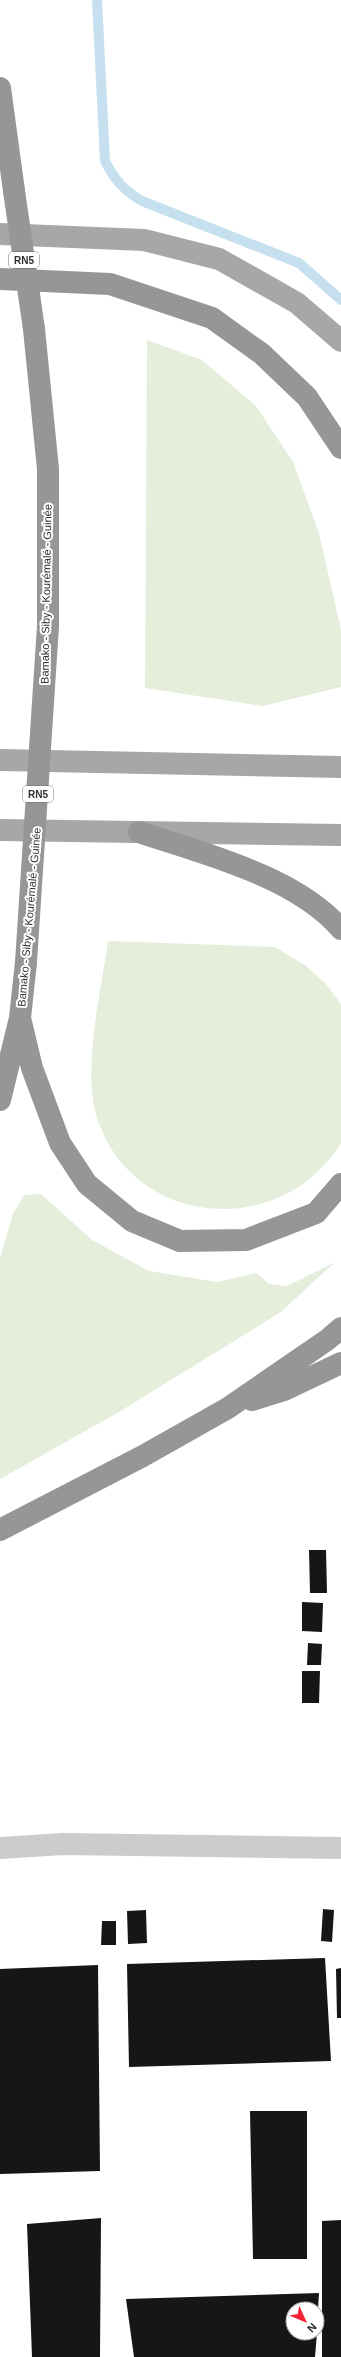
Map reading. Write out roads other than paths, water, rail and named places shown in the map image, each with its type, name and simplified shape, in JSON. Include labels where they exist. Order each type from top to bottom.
[{"type":"highway","name":"Bamako - Siby - Kourémalé - Guinée","points":[[0,88],[34,329],[48,469],[48,626],[26,962],[20,1018],[0,1100]]},
{"type":"highway","points":[[0,279],[110,284],[212,318],[262,354],[307,397],[341,448]]},
{"type":"highway","points":[[139,832],[269,877],[328,914],[341,929]]},
{"type":"highway","points":[[20,1018],[32,1068],[60,1143],[87,1184],[132,1221],[180,1241],[246,1240],[316,1212],[341,1184]]},
{"type":"highway","points":[[0,1530],[143,1456],[228,1408],[327,1340],[341,1328]]},
{"type":"highway","points":[[228,1408],[284,1390],[341,1362]]},
{"type":"main road","points":[[0,234],[144,240],[219,259],[297,304],[341,342]]},
{"type":"main road","points":[[0,760],[341,766]]},
{"type":"main road","points":[[0,830],[341,835]]},
{"type":"street","points":[[0,1848],[63,1844],[341,1848]]},
{"type":"waterway","points":[[97,0],[105,161],[116,179],[125,189],[142,201],[299,263],[341,300]]}]
